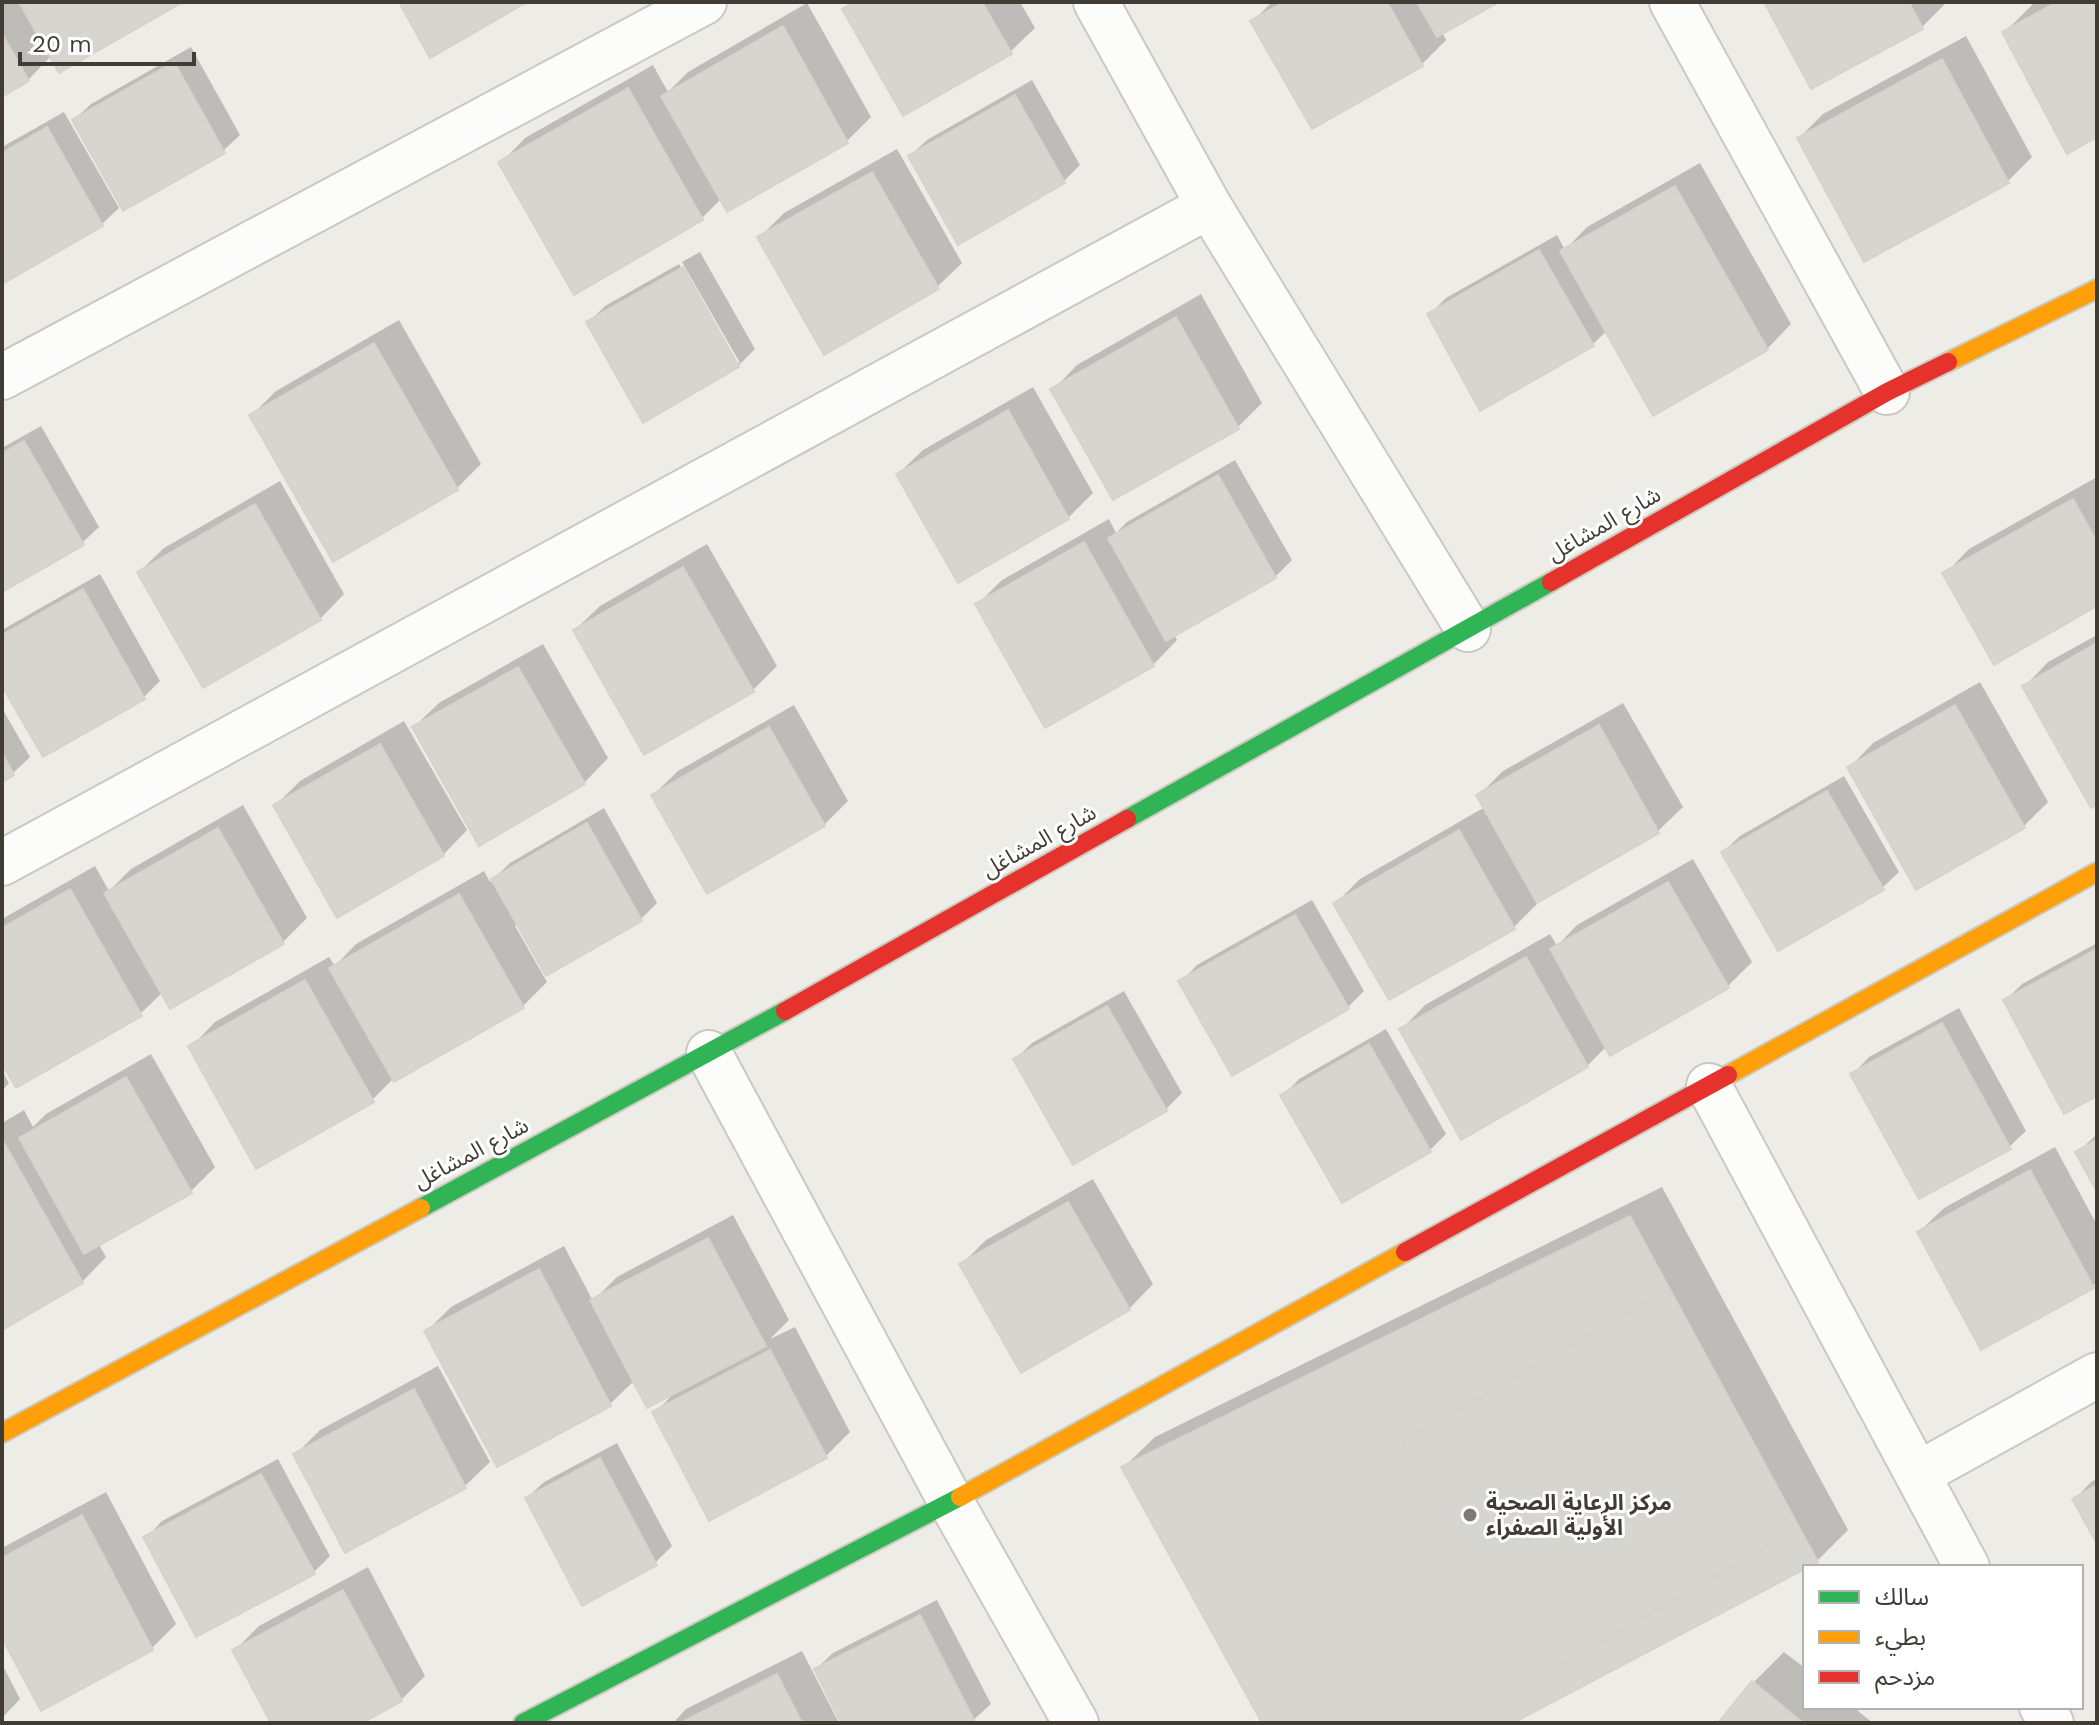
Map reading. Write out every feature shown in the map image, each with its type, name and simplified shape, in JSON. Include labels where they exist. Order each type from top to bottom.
[{"type":"street","points":[[2,377],[704,2]]},
{"type":"street","points":[[1096,2],[1209,206],[1468,629]]},
{"type":"street","points":[[1672,2],[1887,392]]},
{"type":"street","points":[[2,863],[1209,206]]},
{"type":"street","name":"شارع المشاغل","points":[[2,1433],[709,1053],[1887,392],[2097,289]]},
{"type":"street","points":[[546,1718],[951,1502],[2097,872]]},
{"type":"street","points":[[709,1053],[951,1502],[1076,1723]]},
{"type":"street","points":[[1709,1086],[1966,1565]]},
{"type":"street","points":[[1918,1474],[2097,1375]]},
{"type":"building","points":[[19,2],[183,2],[59,73]]},
{"type":"building","points":[[399,2],[527,2],[430,58]]},
{"type":"building","points":[[855,2],[982,2],[1012,54],[903,116],[842,9]]},
{"type":"building","points":[[1284,2],[1387,2],[1423,66],[1312,129],[1250,21]]},
{"type":"building","points":[[1417,2],[1499,2],[1437,37]]},
{"type":"building","points":[[1764,2],[1909,2],[1923,29],[1811,89]]},
{"type":"building","points":[[2057,2],[2097,2],[2097,137],[2067,154],[2002,32]]},
{"type":"building","points":[[783,26],[848,143],[727,212],[661,96]]},
{"type":"building","points":[[2,34],[29,81],[2,97]]},
{"type":"building","points":[[1942,59],[2009,183],[1864,262],[1797,138]]},
{"type":"building","points":[[174,62],[225,153],[123,211],[72,120]]},
{"type":"building","points":[[628,88],[703,220],[574,295],[498,162]]},
{"type":"building","points":[[1015,95],[1065,183],[958,245],[908,156]]},
{"type":"building","points":[[47,127],[103,226],[2,284],[2,153]]},
{"type":"building","points":[[872,172],[939,289],[824,355],[757,237]]},
{"type":"building","points":[[1675,186],[1768,350],[1653,416],[1560,251]]},
{"type":"building","points":[[1539,250],[1594,346],[1480,411],[1427,314]]},
{"type":"building","points":[[683,267],[739,367],[643,423],[586,322]]},
{"type":"building","points":[[1176,317],[1239,429],[1113,500],[1050,389]]},
{"type":"building","points":[[374,343],[458,490],[333,562],[249,415]]},
{"type":"building","points":[[1008,410],[1069,519],[958,583],[896,474]]},
{"type":"building","points":[[24,441],[84,545],[2,592],[2,453]]},
{"type":"building","points":[[1218,475],[1276,578],[1166,641],[1108,538]]},
{"type":"building","points":[[2073,499],[2097,542],[2097,606],[1994,665],[1942,573]]},
{"type":"building","points":[[255,504],[321,620],[203,688],[137,572]]},
{"type":"building","points":[[1084,542],[1154,666],[1045,728],[975,604]]},
{"type":"building","points":[[683,567],[754,692],[644,755],[573,630]]},
{"type":"building","points":[[83,589],[145,699],[43,757],[2,686],[2,635]]},
{"type":"building","points":[[2097,643],[2097,805],[2091,808],[2022,686]]},
{"type":"building","points":[[518,667],[585,784],[479,846],[412,727]]},
{"type":"building","points":[[1955,705],[2025,828],[1916,890],[1847,767]]},
{"type":"building","points":[[1599,725],[1659,833],[1537,903],[1476,795]]},
{"type":"building","points":[[769,727],[825,826],[707,894],[651,795]]},
{"type":"building","points":[[380,744],[444,856],[337,918],[273,805]]},
{"type":"building","points":[[2,753],[14,775],[2,782]]},
{"type":"building","points":[[1827,791],[1884,890],[1778,951],[1721,852]]},
{"type":"building","points":[[587,823],[642,921],[546,976],[491,879]]},
{"type":"building","points":[[218,828],[284,944],[170,1009],[104,893]]},
{"type":"building","points":[[1459,830],[1515,929],[1389,1000],[1333,903]]},
{"type":"building","points":[[1668,882],[1729,988],[1610,1056],[1550,949]]},
{"type":"building","points":[[70,889],[142,1016],[16,1088],[2,1064],[2,928]]},
{"type":"building","points":[[459,894],[524,1008],[394,1082],[329,968]]},
{"type":"building","points":[[1295,915],[1349,1009],[1232,1076],[1178,981]]},
{"type":"building","points":[[2097,949],[2097,1096],[2064,1114],[2003,1000]]},
{"type":"building","points":[[1526,957],[1588,1067],[1461,1140],[1399,1029]]},
{"type":"building","points":[[305,980],[374,1102],[256,1169],[188,1046]]},
{"type":"building","points":[[1107,1006],[1167,1111],[1073,1165],[1013,1059]]},
{"type":"building","points":[[1942,1023],[2011,1149],[1919,1199],[1850,1074]]},
{"type":"building","points":[[1369,1044],[1431,1152],[1342,1203],[1280,1095]]},
{"type":"building","points":[[126,1077],[192,1193],[84,1254],[19,1138]]},
{"type":"building","points":[[2,1139],[83,1283],[2,1330]]},
{"type":"building","points":[[2097,1140],[2097,1192],[2075,1152]]},
{"type":"building","points":[[2030,1170],[2094,1288],[1981,1350],[1917,1232]]},
{"type":"building","points":[[1068,1202],[1130,1310],[1021,1373],[959,1264]]},
{"type":"building","name":"مركز الرعاية الصحية الأولية الصفراء","points":[[1630,1216],[1818,1562],[1803,1565],[1803,1570],[1513,1723],[1262,1723],[1121,1467]]},
{"type":"building","points":[[708,1238],[766,1346],[647,1408],[590,1300]]},
{"type":"building","points":[[539,1269],[611,1406],[497,1467],[424,1331]]},
{"type":"building","points":[[1658,1295],[1792,1533],[1536,1679],[1402,1442]]},
{"type":"building","points":[[770,1350],[827,1458],[709,1521],[652,1412]]},
{"type":"building","points":[[414,1389],[466,1488],[345,1553],[293,1454]]},
{"type":"building","points":[[600,1458],[657,1565],[582,1606],[525,1498]]},
{"type":"building","points":[[261,1474],[315,1574],[196,1637],[143,1537]]},
{"type":"building","points":[[2097,1485],[2097,1544],[2072,1499]]},
{"type":"building","points":[[82,1515],[153,1650],[41,1711],[2,1638],[2,1558]]},
{"type":"building","points":[[343,1590],[402,1701],[362,1723],[271,1723],[232,1650]]},
{"type":"building","points":[[920,1615],[975,1722],[841,1723],[814,1669]]},
{"type":"building","points":[[777,1674],[802,1723],[680,1723]]},
{"type":"building","points":[[1752,1681],[1803,1723],[1718,1723]]},
{"type":"traffic: fast","points":[[1127,819],[1551,582]]},
{"type":"traffic: fast","points":[[421,1208],[785,1011]]},
{"type":"traffic: fast","points":[[523,1723],[960,1497]]},
{"type":"traffic: slow","points":[[1948,362],[2097,289]]},
{"type":"traffic: slow","points":[[1728,1075],[2097,872]]},
{"type":"traffic: slow","points":[[2,1433],[421,1208]]},
{"type":"traffic: slow","points":[[960,1497],[1405,1252]]},
{"type":"traffic: jam","points":[[1551,582],[1887,392],[1948,362]]},
{"type":"traffic: jam","points":[[785,1011],[1127,819]]},
{"type":"traffic: jam","points":[[1405,1252],[1728,1075]]},
{"type":"place","name":"مركز الرعاية الصحية الأولية الصفراء","points":[[1470,1515]]}]
